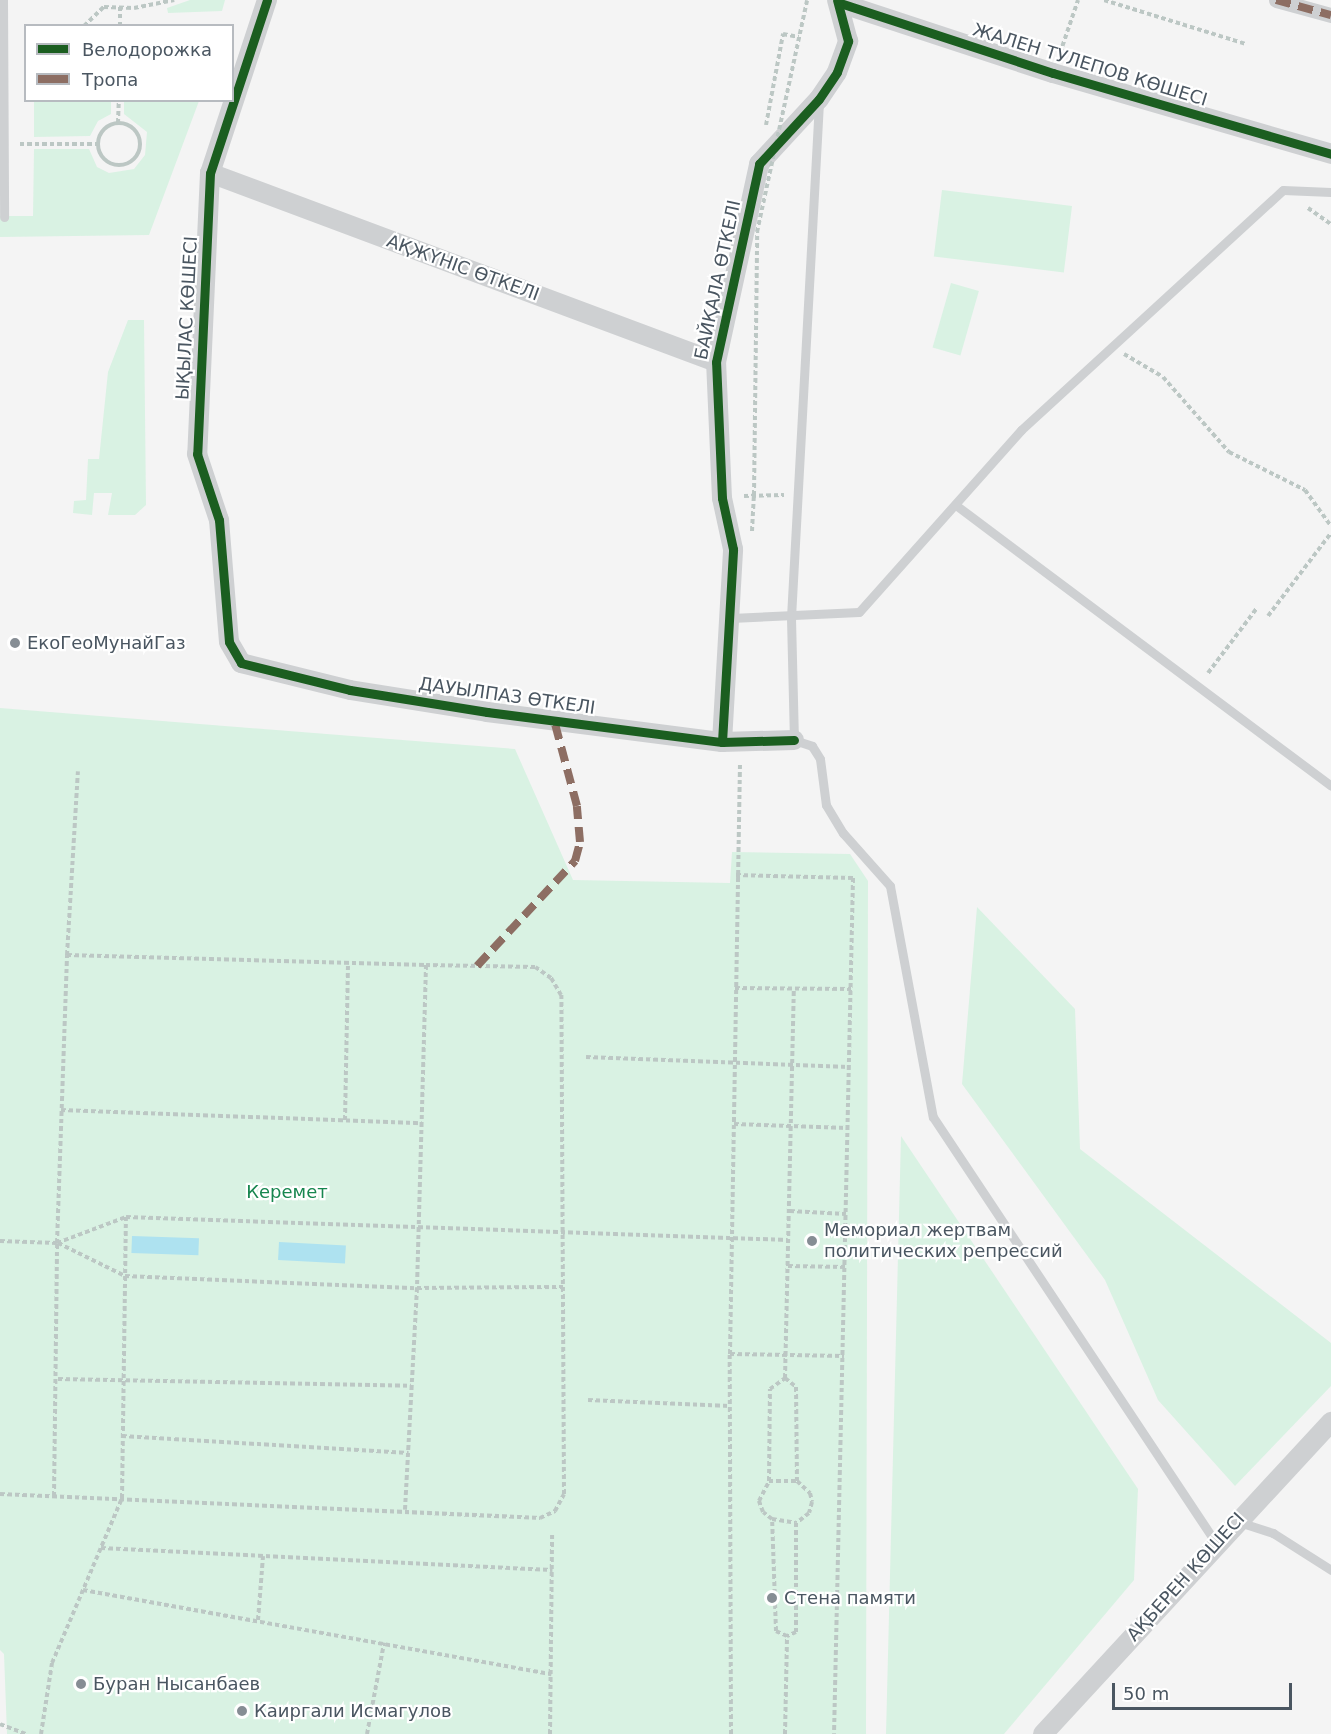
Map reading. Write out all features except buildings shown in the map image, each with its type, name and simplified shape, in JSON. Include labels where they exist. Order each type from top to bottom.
[{"type":"street","name":"ЫҚЫЛАС КӨШЕСІ","points":[[234,100],[267,0]]},
{"type":"street","points":[[1276,0],[1331,15]]},
{"type":"street","name":"ЖАЛЕН ТУЛЕПОВ КӨШЕСІ","points":[[839,2],[1053,73],[1331,154]]},
{"type":"street","points":[[759,164],[819,99],[837,72],[848,41],[839,2]]},
{"type":"street","name":"ЫҚЫЛАС КӨШЕСІ","points":[[229,642],[219,520],[197,454],[210,173],[233,102]]},
{"type":"street","name":"БАЙҚАЛА ӨТКЕЛІ","points":[[731,742],[733,549],[722,498],[716,362],[759,164]]},
{"type":"street","name":"АҚЖҮНІС ӨТКЕЛІ","points":[[210,173],[716,362]]},
{"type":"street","name":"ДАУЫЛПАЗ ӨТКЕЛІ","points":[[229,642],[241,663],[350,690],[487,712],[731,742],[794,740]]},
{"type":"street","name":"АҚБЕРЕН КӨШЕСІ","points":[[1043,1734],[1236,1521],[1331,1422]]},
{"type":"lane","points":[[3,0],[4,217]]},
{"type":"lane","points":[[819,99],[791,618],[794,740],[812,746],[820,759],[826,805],[843,833],[890,886],[933,1117],[1216,1543]]},
{"type":"lane","points":[[731,618],[791,618],[859,612],[957,506],[1021,430],[1283,190],[1331,192]]},
{"type":"lane","points":[[957,506],[1331,786]]},
{"type":"lane","points":[[1236,1521],[1273,1533],[1331,1570]]},
{"type":"path","points":[[86,24],[104,7],[174,0]]},
{"type":"path","points":[[798,494],[754,495],[757,232],[807,0]]},
{"type":"path","points":[[1053,73],[1078,0]]},
{"type":"path","points":[[1104,0],[1246,44]]},
{"type":"path","points":[[120,7],[120,24]]},
{"type":"path","points":[[759,164],[783,34],[799,37]]},
{"type":"path","points":[[118,123],[119,102]]},
{"type":"path","points":[[118,123],[130,125],[139,137],[135,158],[123,165],[110,163],[100,154],[98,144],[104,129],[118,123]]},
{"type":"path","points":[[4,144],[98,144]]},
{"type":"path","points":[[1110,347],[1163,377],[1229,452],[1305,490],[1331,526]]},
{"type":"path","points":[[1268,616],[1331,533]]},
{"type":"path","points":[[1198,686],[1257,608]]},
{"type":"path","points":[[731,742],[736,875],[730,1354],[731,1734]]},
{"type":"path","points":[[54,1496],[58,1379],[57,1243],[61,1110],[78,771]]},
{"type":"path","points":[[736,875],[853,878],[834,1734]]},
{"type":"path","points":[[0,1494],[405,1510],[540,1518],[555,1511],[564,1494],[561,995],[551,978],[535,967],[348,966],[67,955]]},
{"type":"path","points":[[405,1510],[417,1288],[426,965]]},
{"type":"path","points":[[345,1120],[348,966]]},
{"type":"path","points":[[735,988],[850,989]]},
{"type":"path","points":[[770,1481],[797,1481],[810,1493],[812,1502],[808,1513],[796,1523],[772,1519],[763,1512],[759,1501],[770,1481],[770,1389],[784,1378],[786,1355],[794,988]]},
{"type":"path","points":[[586,1057],[849,1067]]},
{"type":"path","points":[[61,1110],[422,1123]]},
{"type":"path","points":[[734,1124],[848,1128]]},
{"type":"path","points":[[789,1211],[846,1214]]},
{"type":"path","points":[[41,1734],[52,1663],[122,1498],[122,1436],[126,1380],[126,1218]]},
{"type":"path","points":[[0,1241],[57,1243],[126,1218],[419,1225],[788,1240]]},
{"type":"path","points":[[57,1243],[125,1276],[417,1288],[563,1287]]},
{"type":"path","points":[[788,1266],[845,1267]]},
{"type":"path","points":[[730,1354],[844,1356]]},
{"type":"path","points":[[784,1378],[796,1387],[797,1481]]},
{"type":"path","points":[[58,1379],[411,1386]]},
{"type":"path","points":[[588,1400],[730,1406]]},
{"type":"path","points":[[122,1436],[408,1453]]},
{"type":"path","points":[[772,1519],[776,1631],[787,1636],[796,1632],[796,1523]]},
{"type":"path","points":[[550,1734],[552,1535]]},
{"type":"path","points":[[101,1548],[552,1570]]},
{"type":"path","points":[[258,1620],[263,1556]]},
{"type":"path","points":[[83,1590],[552,1674]]},
{"type":"path","points":[[785,1734],[787,1636]]},
{"type":"path","points":[[367,1734],[384,1643]]},
{"type":"path","points":[[0,1724],[26,1734]]},
{"type":"green space","points":[[190,0],[225,0],[222,11],[168,13],[167,8]]},
{"type":"green space","points":[[34,102],[111,102],[111,114],[98,121],[90,136],[34,137]]},
{"type":"green space","points":[[124,102],[199,102],[149,235],[0,237],[0,216],[33,216],[34,149],[89,149],[97,167],[109,173],[134,169],[145,155],[147,132],[124,114]]},
{"type":"green space","points":[[942,190],[1072,206],[1064,272],[934,257]]},
{"type":"green space","points":[[951,283],[979,291],[960,355],[933,347]]},
{"type":"green space","points":[[128,320],[144,320],[146,505],[135,515],[108,515],[112,493],[94,493],[92,515],[73,513],[74,501],[86,500],[88,459],[99,459],[108,372]]},
{"type":"green space","name":"Керемет","points":[[0,708],[515,749],[573,880],[730,883],[732,852],[850,854],[868,881],[866,1734],[7,1734],[4,1654],[0,1650]]},
{"type":"green space","points":[[977,907],[1075,1009],[1080,1149],[1331,1343],[1331,1386],[1235,1486],[1158,1400],[1105,1280],[962,1084]]},
{"type":"green space","points":[[901,1136],[1138,1489],[1134,1580],[1004,1734],[886,1734]]},
{"type":"water","points":[[132,1236],[199,1238],[198,1255],[131,1253]]},
{"type":"water","points":[[279,1242],[346,1246],[345,1263],[278,1260]]},
{"type":"marked path","points":[[1276,0],[1331,15]]},
{"type":"marked path","points":[[477,966],[575,861],[580,842],[577,806],[554,720]]},
{"type":"cycle path","points":[[234,100],[267,0]]},
{"type":"cycle path","points":[[722,742],[733,549],[722,498],[716,362],[759,164],[819,99],[837,72],[848,41],[837,0]]},
{"type":"cycle path","points":[[840,3],[1053,73],[1331,154]]},
{"type":"cycle path","points":[[233,102],[210,173],[197,454],[219,520],[229,642],[241,663],[350,690],[487,712],[722,742],[794,740]]},
{"type":"place","name":"ЕкоГеоМунайГаз","points":[[15,643]]},
{"type":"place","name":"Мемориал жертвам политических репрессий","points":[[812,1241]]},
{"type":"place","name":"Стена памяти","points":[[772,1598]]},
{"type":"place","name":"Буран Нысанбаев","points":[[81,1684]]},
{"type":"place","name":"Каиргали Исмагулов","points":[[242,1711]]}]
